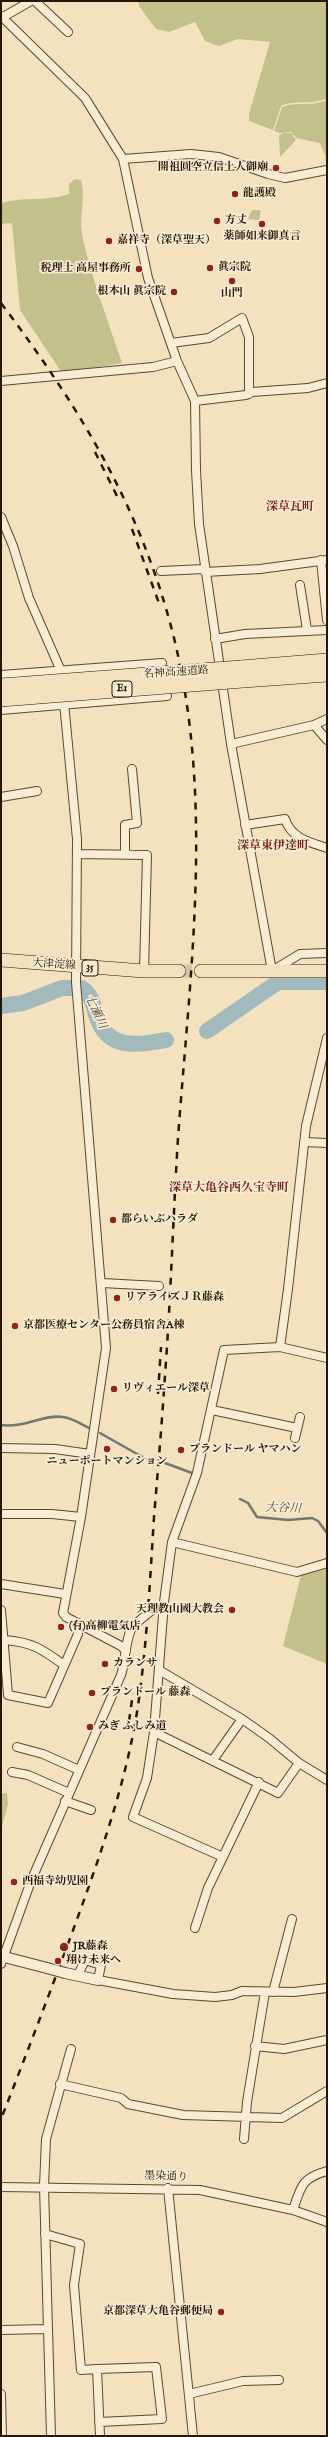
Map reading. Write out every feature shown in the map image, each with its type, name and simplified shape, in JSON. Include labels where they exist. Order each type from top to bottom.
[{"type":"highway","name":"名神高速道路","points":[[1,699],[242,674],[327,660]]},
{"type":"highway","name":"名神高速道路","points":[[1,686],[242,674],[327,674]]},
{"type":"main road","name":"大津淀線","points":[[1,960],[76,967],[144,971],[179,971]]},
{"type":"main road","points":[[201,971],[327,971]]},
{"type":"street","points":[[32,1],[2,17],[85,98],[123,159],[148,276],[177,362],[195,401],[196,470],[205,570],[231,744],[272,971],[300,954],[327,953]]},
{"type":"street","points":[[35,1],[68,32]]},
{"type":"street","points":[[123,159],[191,154],[219,157],[268,174],[285,178],[327,170]]},
{"type":"street","points":[[171,343],[209,338],[242,318],[249,337],[249,394]]},
{"type":"street","points":[[1,381],[145,368],[177,362]]},
{"type":"street","points":[[195,401],[308,388],[327,383]]},
{"type":"street","points":[[1,516],[13,546],[29,598],[61,671],[66,706],[77,854],[77,987],[102,1283],[106,1348],[81,1517],[65,1594],[64,1615],[121,1646],[126,1651]]},
{"type":"street","points":[[161,571],[260,569],[324,560],[327,620]]},
{"type":"street","points":[[300,585],[307,630]]},
{"type":"street","points":[[215,639],[245,634],[327,630]]},
{"type":"street","points":[[1,675],[162,663]]},
{"type":"street","points":[[1,710],[66,706],[167,696]]},
{"type":"street","points":[[231,744],[314,726],[327,719]]},
{"type":"street","points":[[314,726],[327,740]]},
{"type":"street","points":[[125,854],[125,825],[137,823],[132,769]]},
{"type":"street","points":[[1,797],[37,791]]},
{"type":"street","points":[[245,825],[285,819],[288,828],[295,836],[327,848]]},
{"type":"street","points":[[77,854],[147,855],[144,971]]},
{"type":"street","points":[[280,1347],[288,1289],[304,1142],[327,1038]]},
{"type":"street","points":[[304,1142],[327,1142]]},
{"type":"street","points":[[102,1283],[159,1286]]},
{"type":"street","points":[[223,1857],[133,1817],[146,1778],[154,1732],[160,1604],[172,1542],[196,1475],[212,1410],[224,1350],[280,1347],[327,1358]]},
{"type":"street","points":[[212,1410],[297,1428]]},
{"type":"street","points":[[295,1438],[300,1417]]},
{"type":"street","points":[[1,1448],[55,1449],[90,1454]]},
{"type":"street","points":[[1,1514],[52,1514],[81,1517]]},
{"type":"street","points":[[172,1542],[297,1572],[327,1563]]},
{"type":"street","points":[[1,1584],[65,1594]]},
{"type":"street","points":[[160,1604],[131,1628],[126,1651],[126,1660],[121,1675],[31,1881],[2,1959],[98,1980],[173,1994],[215,1997],[232,1995],[242,1991],[269,1992],[327,1988]]},
{"type":"street","points":[[1,1610],[8,1695],[48,1703],[78,1634],[79,1624]]},
{"type":"street","points":[[4,1640],[22,1641],[39,1647],[64,1666]]},
{"type":"street","points":[[158,1670],[242,1719],[269,1738],[298,1762],[327,1780]]},
{"type":"street","points":[[213,1760],[242,1719]]},
{"type":"street","points":[[154,1732],[259,1782],[278,1793],[298,1762]]},
{"type":"street","points":[[17,1747],[43,1754],[79,1770]]},
{"type":"street","points":[[12,1772],[28,1775],[90,1810]]},
{"type":"street","points":[[195,1928],[208,1888],[259,1782]]},
{"type":"street","points":[[244,2139],[255,2046],[269,1992],[292,1919]]},
{"type":"street","points":[[78,1975],[83,1962],[87,1960],[101,1965],[98,1980]]},
{"type":"street","points":[[255,2046],[284,2049],[327,2040]]},
{"type":"street","points":[[51,2436],[44,2186],[46,2139],[71,2048]]},
{"type":"street","points":[[60,2084],[121,2098],[128,2104],[183,2115],[246,2118],[282,2118],[327,2091]]},
{"type":"street","points":[[293,2210],[302,2184],[308,2177],[327,2171]]},
{"type":"street","name":"墨染通り","points":[[1,2186],[168,2188],[200,2190],[293,2210],[327,2222]]},
{"type":"street","points":[[168,2188],[193,2436]]},
{"type":"street","points":[[45,2234],[80,2244],[74,2285],[81,2370],[156,2367],[162,2419],[99,2422]]},
{"type":"street","points":[[1,2330],[48,2329]]},
{"type":"street","points":[[97,2369],[100,2436]]},
{"type":"street","points":[[189,2394],[243,2381],[279,2380]]},
{"type":"street","points":[[1,2394],[2,2436]]},
{"type":"shaded area","points":[[138,1],[327,1],[327,98],[316,102],[292,103],[281,106],[273,130],[249,121],[249,114],[270,42],[238,39],[219,46],[205,41],[195,22],[169,32],[156,29],[139,6]]},
{"type":"shaded area","points":[[327,100],[327,159],[320,143],[296,138],[291,132],[280,133],[274,131],[282,107],[293,104],[316,103]]},
{"type":"shaded area","points":[[283,133],[291,133],[296,140],[280,157],[279,136]]},
{"type":"shaded area","points":[[75,179],[81,180],[83,200],[81,227],[86,250],[95,283],[122,363],[62,373],[20,310],[12,223],[1,224],[1,203],[18,200],[52,198],[69,194],[69,184]]},
{"type":"shaded area","points":[[252,210],[261,210],[259,220],[248,219]]},
{"type":"shaded area","points":[[317,1569],[327,1569],[327,1664],[283,1646],[301,1575]]},
{"type":"shaded area","points":[[7,1793],[8,1804],[1,1830],[1,1794]]},
{"type":"waterway","name":"七瀬川","points":[[207,1031],[278,982],[327,982]]},
{"type":"waterway","name":"七瀬川","points":[[1,1006],[23,1003],[62,988],[82,988],[92,1000],[101,1026],[107,1035],[115,1040],[134,1044],[144,1044],[166,1040]]},
{"type":"waterway","name":"大谷川","points":[[1,1425],[18,1425],[49,1417],[63,1417],[76,1421],[89,1428]]},
{"type":"waterway","name":"大谷川","points":[[100,1433],[146,1459]]},
{"type":"waterway","name":"大谷川","points":[[165,1463],[192,1473]]},
{"type":"waterway","name":"大谷川","points":[[240,1499],[248,1503],[257,1517],[288,1520],[312,1518],[318,1521],[327,1533]]},
{"type":"tunnel","points":[[179,971],[201,971]]},
{"type":"railway","points":[[1,303],[30,342],[82,421],[126,503],[145,546],[161,591],[174,638],[186,700],[193,762],[196,825],[196,887],[193,950],[178,1138],[167,1345],[148,1612],[138,1706],[133,1735],[119,1793],[102,1849],[1,2119]]},
{"type":"railway","points":[[95,452],[119,500]]},
{"type":"railway","points":[[132,529],[160,606]]},
{"type":"railway","points":[[158,1394],[161,1347]]},
{"type":"railway","points":[[129,1721],[133,1693]]},
{"type":"place","name":"開祖圓空立信上人御廟","points":[[276,168]]},
{"type":"place","name":"龍護殿","points":[[235,194]]},
{"type":"place","name":"方丈","points":[[217,221]]},
{"type":"place","name":"薬師如来御真言","points":[[262,224]]},
{"type":"place","name":"嘉祥寺（深草聖天）","points":[[109,241]]},
{"type":"place","name":"眞宗院","points":[[210,268]]},
{"type":"place","name":"税理士 高屋事務所","points":[[139,269]]},
{"type":"place","name":"山門","points":[[232,281]]},
{"type":"place","name":"根本山 眞宗院","points":[[174,292]]},
{"type":"place","name":"都らいぶハラダ","points":[[113,1220]]},
{"type":"place","name":"リアライズＪＲ藤森","points":[[117,1298]]},
{"type":"place","name":"京都医療センター公務員宿舎A棟","points":[[15,1326]]},
{"type":"place","name":"リヴィエール深草","points":[[114,1389]]},
{"type":"place","name":"ニューポートマンション","points":[[107,1449]]},
{"type":"place","name":"プランドール ヤマハン","points":[[181,1450]]},
{"type":"place","name":"天理教山國大教会","points":[[232,1610]]},
{"type":"place","name":"(有)高柳電気店","points":[[61,1627]]},
{"type":"place","name":"カランサ","points":[[105,1664]]},
{"type":"place","name":"プランドール 藤森","points":[[92,1693]]},
{"type":"place","name":"みぎ ふしみ道","points":[[90,1727]]},
{"type":"place","name":"西福寺幼児園","points":[[14,1882]]},
{"type":"place","name":"JR藤森","points":[[64,1947]]},
{"type":"place","name":"翔け未来へ","points":[[58,1961]]},
{"type":"place","name":"京都深草大亀谷郵便局","points":[[221,2312]]},
{"type":"district","name":"深草瓦町","points":[[290,508]]},
{"type":"district","name":"深草東伊達町","points":[[273,847]]},
{"type":"district","name":"深草大亀谷西久宝寺町","points":[[229,1189]]}]
